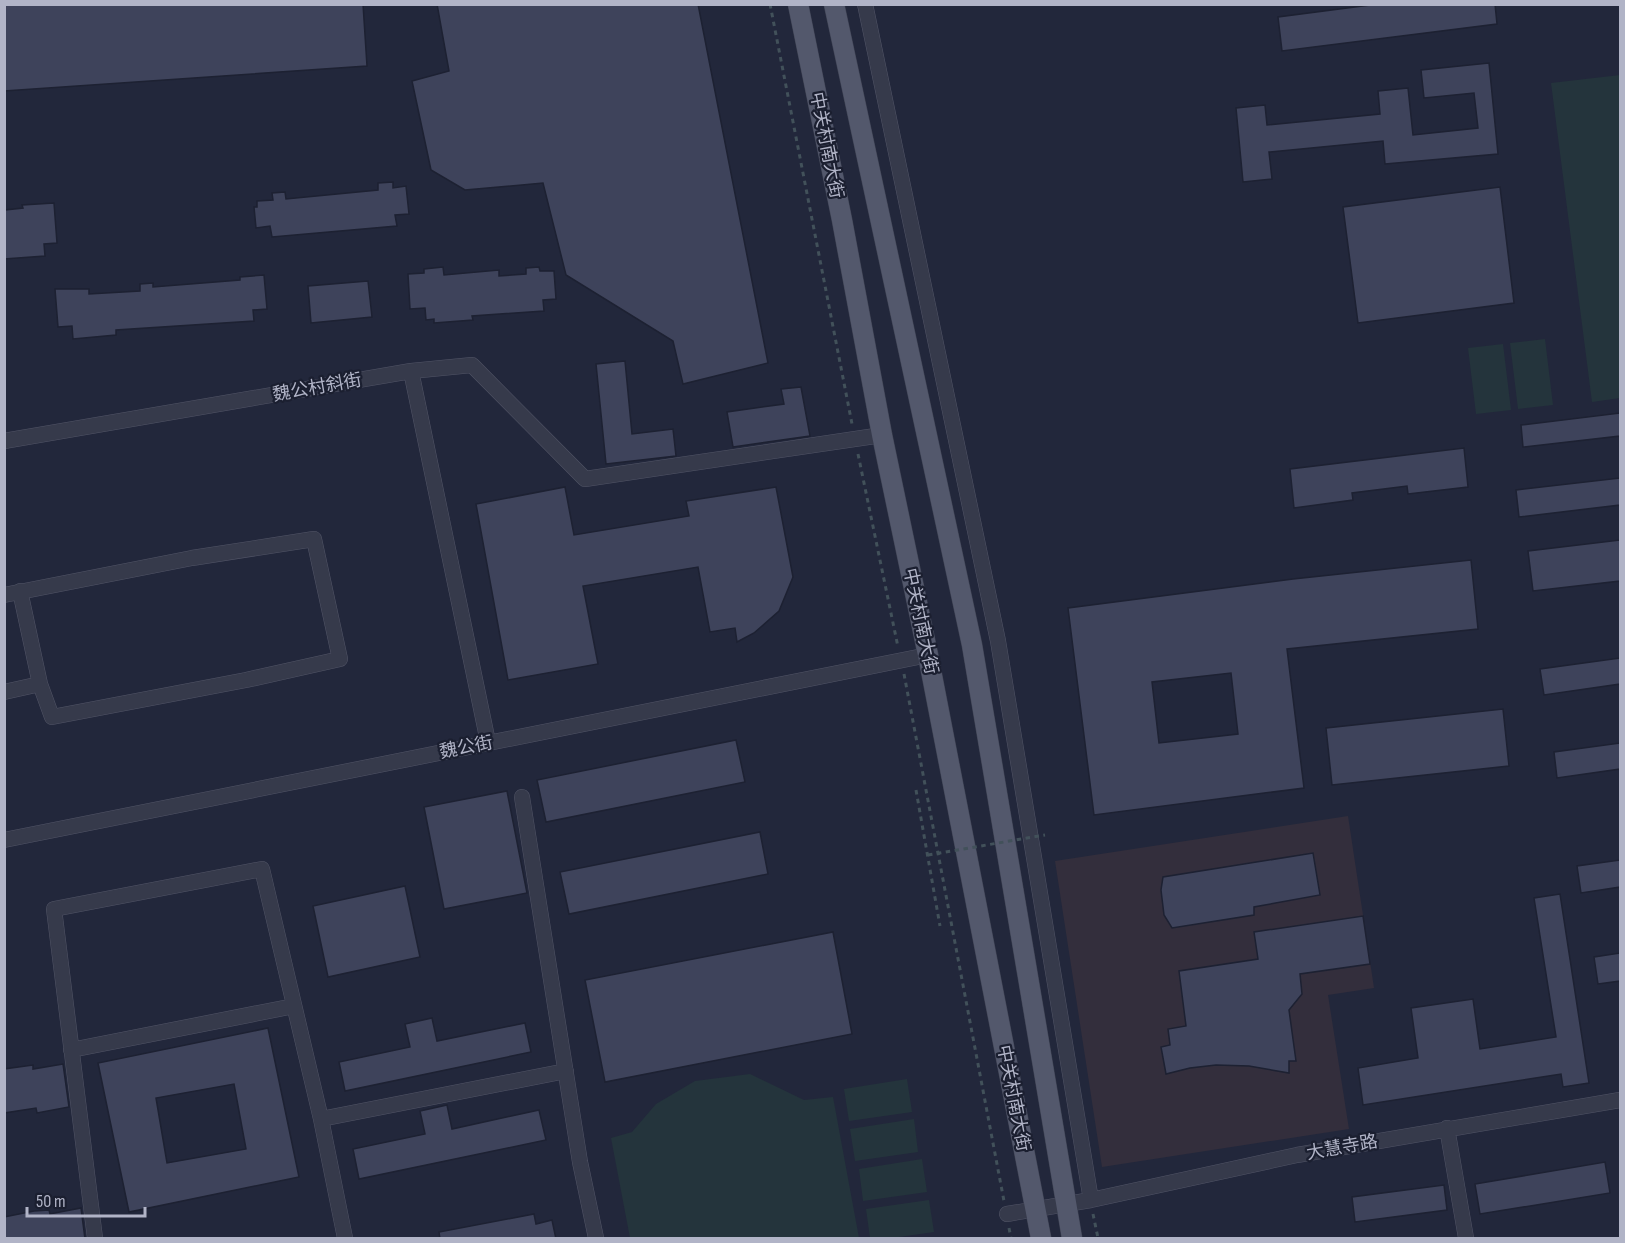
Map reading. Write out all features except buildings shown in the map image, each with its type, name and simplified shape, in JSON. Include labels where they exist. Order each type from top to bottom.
[{"type":"main road","name":"中关村南大街","points":[[798,4],[842,220],[882,435],[928,655],[1041,1239]]},
{"type":"main road","name":"中关村南大街","points":[[834,4],[972,645],[1072,1239]]},
{"type":"street","points":[[865,4],[998,641],[1091,1200]]},
{"type":"street","name":"魏公村斜街","points":[[4,441],[411,371],[472,365],[585,479],[855,439]]},
{"type":"street","points":[[411,371],[488,742]]},
{"type":"street","points":[[855,439],[882,435]]},
{"type":"street","points":[[4,595],[20,591],[192,558],[314,539],[340,659],[246,680],[52,717],[40,684],[20,591]]},
{"type":"street","name":"魏公街","points":[[4,840],[928,655]]},
{"type":"street","points":[[4,692],[40,684]]},
{"type":"street","points":[[522,797],[580,1162],[596,1239]]},
{"type":"street","points":[[95,1239],[54,909],[262,869],[321,1119],[345,1239]]},
{"type":"street","points":[[71,1050],[294,1005]]},
{"type":"street","points":[[321,1119],[566,1071]]},
{"type":"street","name":"大慧寺路","points":[[1006,1214],[1091,1200],[1297,1155],[1620,1100]]},
{"type":"street","points":[[1447,1128],[1466,1239]]},
{"type":"path","points":[[770,4],[855,439],[901,660],[1011,1239]]},
{"type":"path","points":[[916,790],[940,926]]},
{"type":"path","points":[[928,855],[1045,835]]},
{"type":"path","points":[[1091,1200],[1098,1239]]},
{"type":"shaded area","points":[[1620,75],[1620,398],[1592,402],[1551,83]]},
{"type":"shaded area","points":[[1545,339],[1553,405],[1518,409],[1510,343]]},
{"type":"shaded area","points":[[1503,344],[1511,410],[1476,414],[1468,348]]},
{"type":"shaded area","points":[[1348,816],[1374,988],[1328,995],[1349,1129],[1102,1167],[1055,861]]},
{"type":"shaded area","points":[[750,1074],[804,1100],[833,1097],[859,1238],[630,1238],[611,1138],[632,1132],[656,1104],[695,1081]]},
{"type":"shaded area","points":[[907,1079],[912,1112],[849,1121],[844,1089]]},
{"type":"shaded area","points":[[914,1119],[918,1152],[855,1161],[850,1129]]},
{"type":"shaded area","points":[[922,1159],[927,1192],[863,1201],[859,1169]]},
{"type":"shaded area","points":[[929,1200],[934,1232],[892,1238],[870,1238],[866,1209]]}]
